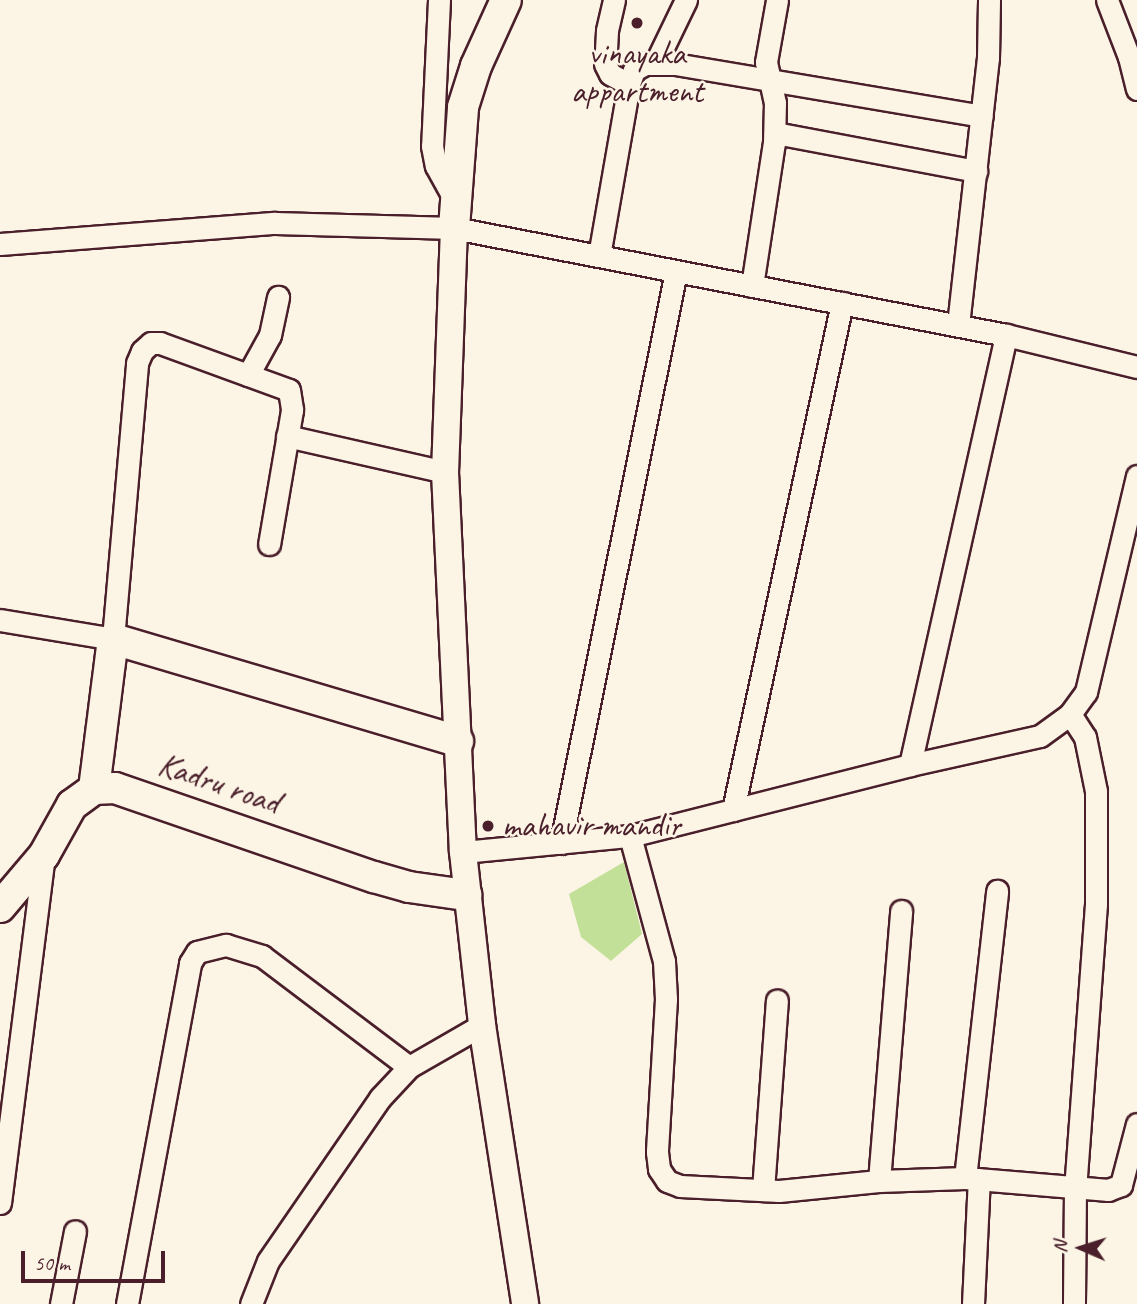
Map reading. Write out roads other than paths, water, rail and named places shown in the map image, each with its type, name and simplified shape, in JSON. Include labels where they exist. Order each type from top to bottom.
[{"type":"main road","points":[[454,214],[463,107],[476,66],[506,0]]},
{"type":"main road","points":[[0,907],[44,855],[72,805],[94,789],[113,639],[458,741]]},
{"type":"main road","name":"Kadru road","points":[[94,789],[115,788],[142,796],[409,887],[466,895]]},
{"type":"street","points":[[439,0],[432,146],[436,166],[454,214],[445,472],[463,852],[482,1025],[525,1304]]},
{"type":"street","points":[[614,0],[607,31],[605,64],[610,74],[629,84]]},
{"type":"street","points":[[656,62],[686,0]]},
{"type":"street","points":[[752,286],[775,133],[775,103],[768,80],[767,44],[777,0]]},
{"type":"street","points":[[958,325],[988,58],[989,0]]},
{"type":"street","points":[[1107,0],[1129,57],[1137,89]]},
{"type":"street","points":[[599,256],[629,84],[634,70],[656,62],[982,116]]},
{"type":"street","points":[[775,133],[976,171]]},
{"type":"street","points":[[0,244],[275,223],[454,214],[599,256],[958,325],[1137,367]]},
{"type":"street","points":[[561,844],[676,271]]},
{"type":"street","points":[[248,375],[270,335],[278,297]]},
{"type":"street","points":[[733,810],[842,303]]},
{"type":"street","points":[[910,765],[1006,335]]},
{"type":"street","points":[[0,620],[113,639],[137,363],[142,351],[150,343],[160,343],[289,390],[292,410],[269,544]]},
{"type":"street","points":[[287,436],[445,472]]},
{"type":"street","points":[[463,852],[630,836],[910,765],[1040,736],[1070,714],[1086,692],[1137,476]]},
{"type":"street","points":[[1070,714],[1085,737],[1096,791],[1094,956],[1076,1188],[1079,1303]]},
{"type":"street","points":[[630,836],[664,961],[666,999],[657,1152],[659,1168],[667,1181],[680,1186],[763,1190],[879,1181],[972,1178],[1108,1190],[1121,1185],[1137,1124]]},
{"type":"street","points":[[0,1203],[44,855]]},
{"type":"street","points":[[973,1304],[972,1178],[997,891]]},
{"type":"street","points":[[879,1181],[901,911]]},
{"type":"street","points":[[127,1304],[190,963],[197,952],[226,945],[262,956],[409,1067]]},
{"type":"street","points":[[763,1190],[777,1001]]},
{"type":"street","points":[[253,1299],[268,1261],[380,1098],[409,1067],[482,1025]]},
{"type":"street","points":[[61,1304],[75,1231]]},
{"type":"place","name":"vinayaka appartment","points":[[637,23]]},
{"type":"place","name":"mahavir mandir","points":[[488,826]]}]
